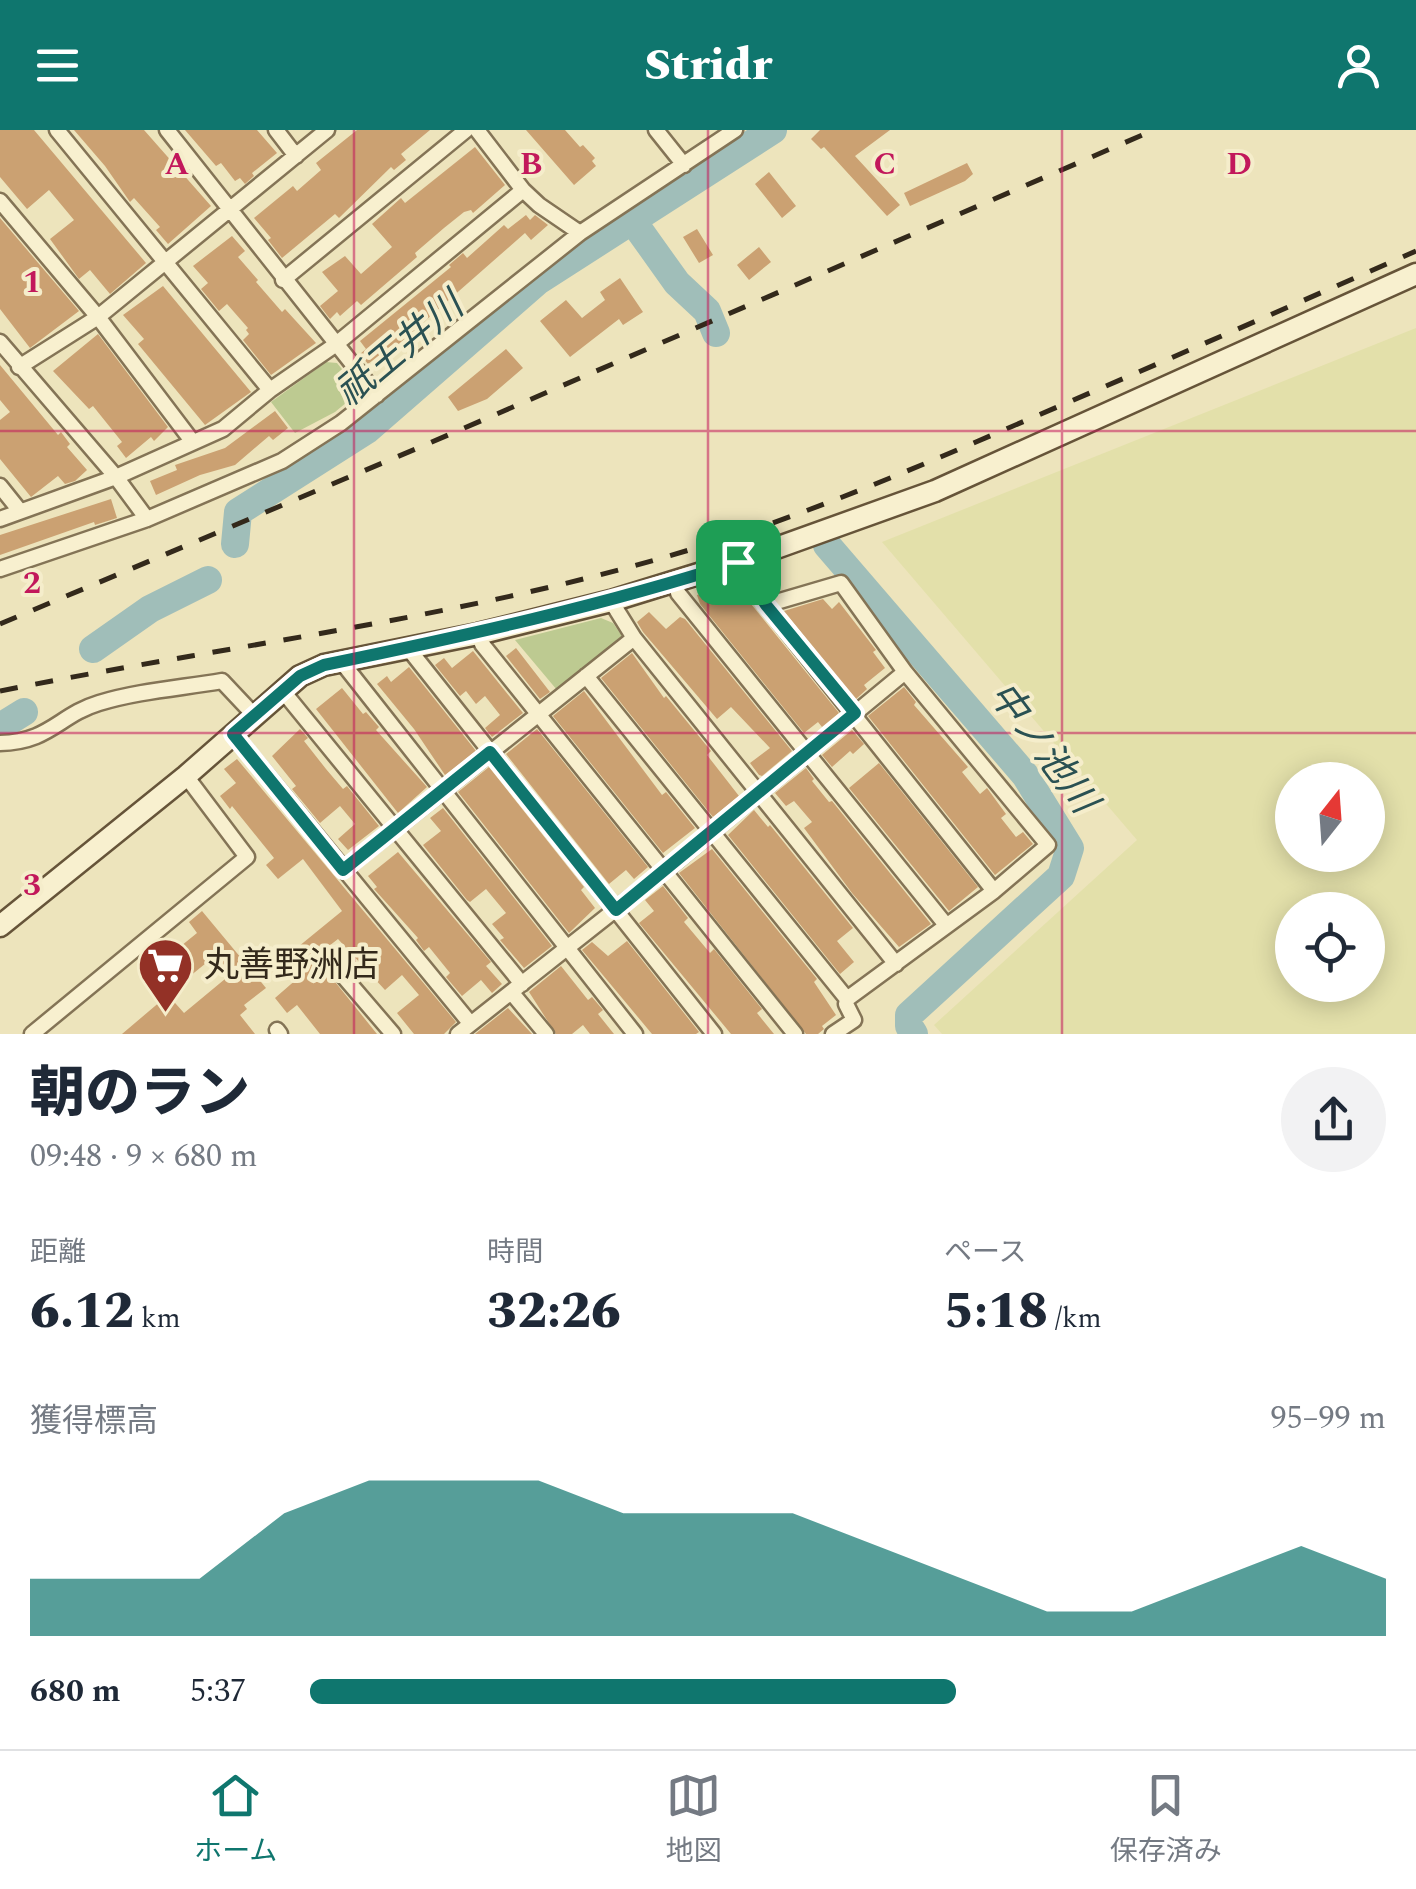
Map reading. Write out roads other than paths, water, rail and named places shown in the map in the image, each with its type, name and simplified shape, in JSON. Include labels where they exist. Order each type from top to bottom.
[{"type":"street","points":[[57,130],[270,390]]},
{"type":"street","points":[[167,130],[377,396]]},
{"type":"street","points":[[276,130],[296,156]]},
{"type":"street","points":[[19,366],[98,317],[327,130]]},
{"type":"street","points":[[283,280],[466,130]]},
{"type":"street","points":[[477,130],[523,190],[580,233]]},
{"type":"street","points":[[656,130],[684,164]]},
{"type":"street","points":[[0,570],[148,519],[282,461],[377,396],[580,233],[735,130]]},
{"type":"street","points":[[0,518],[116,476],[223,429],[270,390],[335,346],[523,190]]},
{"type":"street","points":[[0,201],[98,317],[192,442]]},
{"type":"street","points":[[0,926],[186,776],[300,676],[341,662],[610,601],[738,562],[936,490],[1416,274]]},
{"type":"street","points":[[0,342],[116,476],[148,519]]},
{"type":"street","points":[[0,486],[20,511]]},
{"type":"street","points":[[738,562],[766,605],[994,891]]},
{"type":"street","points":[[676,582],[678,592],[804,753],[946,925]]},
{"type":"street","points":[[766,605],[841,582],[905,672],[1048,845],[994,891],[848,999],[846,1004],[854,1020],[833,1034]]},
{"type":"street","points":[[610,601],[634,638],[896,964]]},
{"type":"street","points":[[478,634],[537,714],[796,1034]]},
{"type":"street","points":[[343,870],[634,638]]},
{"type":"street","points":[[408,648],[714,1034]]},
{"type":"street","points":[[341,662],[634,1034]]},
{"type":"street","points":[[458,1034],[663,872],[905,672]]},
{"type":"street","points":[[586,676],[848,999]]},
{"type":"street","points":[[0,742],[18,742],[50,732],[98,703],[222,681],[254,715]]},
{"type":"street","points":[[282,690],[396,826],[546,1034]]},
{"type":"street","points":[[233,734],[470,1023]]},
{"type":"street","points":[[32,1034],[247,857],[186,776]]},
{"type":"street","points":[[326,956],[394,1034]]},
{"type":"waterway","name":"祇王井川","points":[[235,544],[238,512],[367,430],[538,281],[773,130]]},
{"type":"waterway","name":"中ノ池川","points":[[632,220],[677,283],[707,311],[716,333]]},
{"type":"waterway","name":"中ノ池川","points":[[827,545],[1025,775],[1070,848],[1061,876],[909,1015],[914,1034]]},
{"type":"waterway","name":"祇王井川","points":[[93,649],[150,609],[208,580]]},
{"type":"waterway","name":"祇王井川","points":[[0,727],[24,712]]},
{"type":"railway","points":[[0,624],[1154,130]]},
{"type":"railway","points":[[0,691],[433,612],[604,574],[689,550],[906,471],[1416,251]]},
{"type":"place","name":"丸善野洲店","points":[[165,1014]]}]
